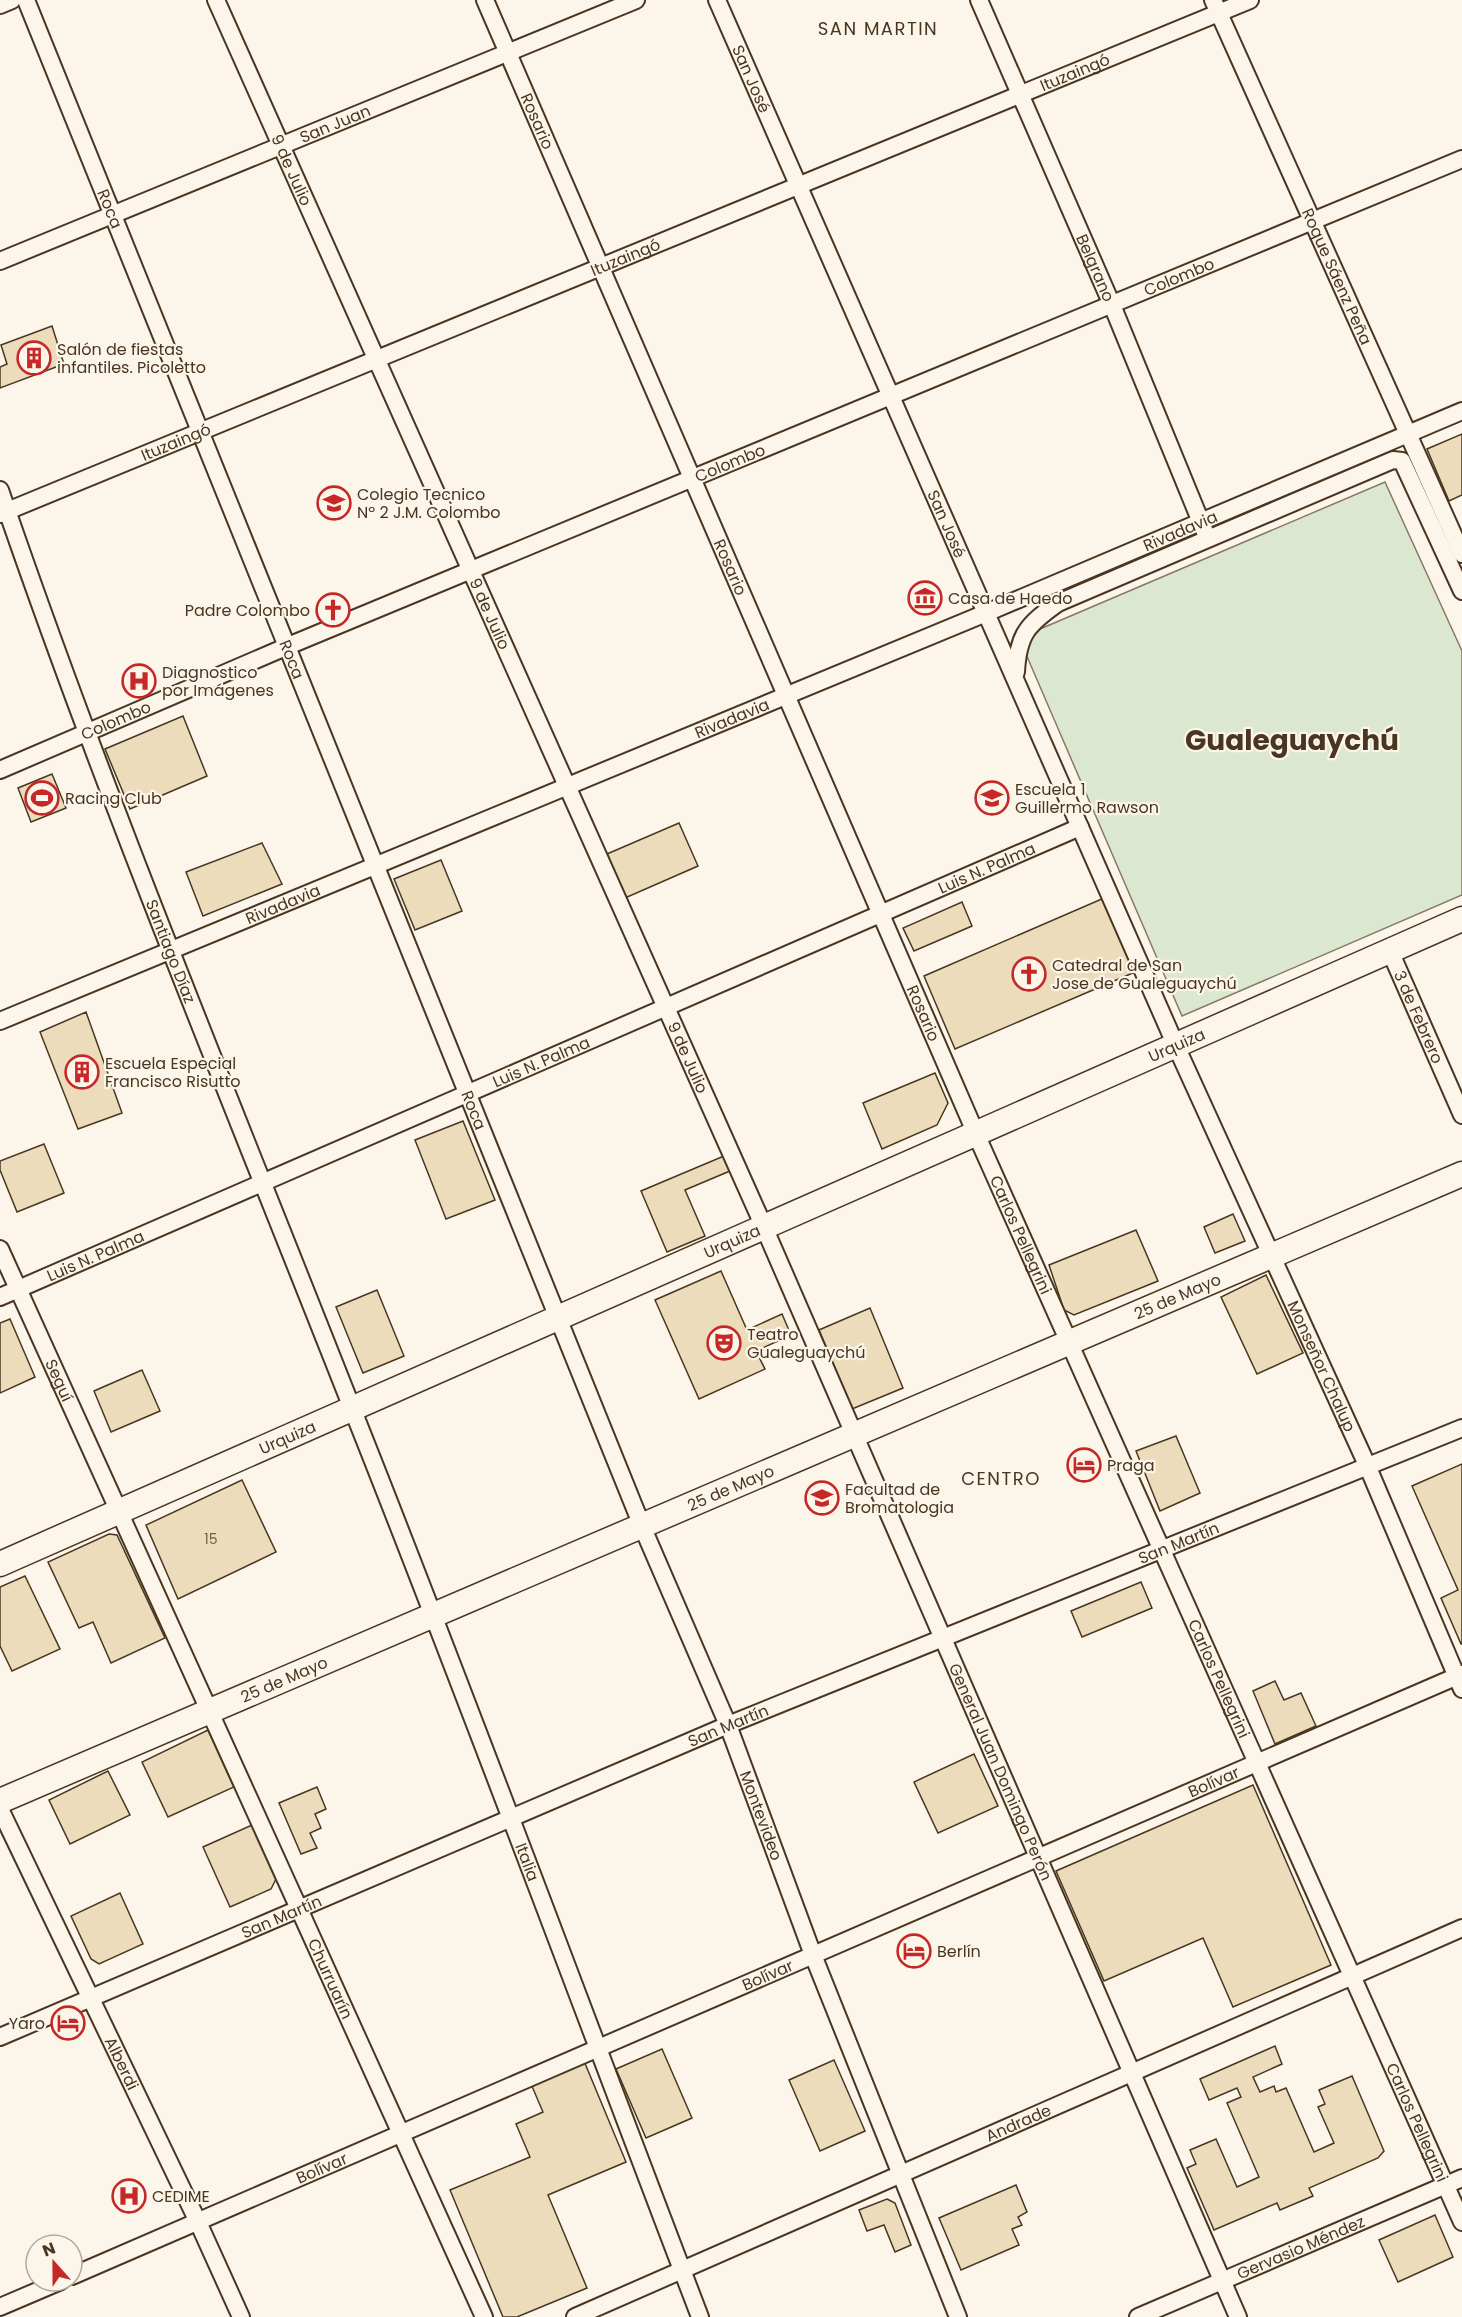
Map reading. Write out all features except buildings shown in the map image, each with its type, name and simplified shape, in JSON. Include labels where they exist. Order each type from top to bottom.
[{"type":"street","points":[[0,5],[12,0]]},
{"type":"street","name":"Roca","points":[[26,0],[560,1317]]},
{"type":"street","name":"9 de Julio","points":[[216,0],[764,1227]]},
{"type":"street","name":"Rosario","points":[[485,0],[976,1134]]},
{"type":"street","name":"San Juan","points":[[0,261],[636,0]]},
{"type":"street","name":"San José","points":[[717,0],[1176,1046]]},
{"type":"street","name":"Belgrano","points":[[979,0],[1112,305],[1208,539]]},
{"type":"street","name":"Ituzaingó","points":[[4,512],[1020,95],[1216,7],[1250,0]]},
{"type":"street","name":"Roque Sáenz Peña","points":[[1216,7],[1462,554]]},
{"type":"street","name":"Colombo","points":[[0,770],[288,646],[472,572],[1462,159]]},
{"type":"street","name":"Rivadavia","points":[[0,1022],[986,613],[1462,411]]},
{"type":"street","name":"Rivadavia","points":[[1015,676],[1017,650],[1031,622],[1058,603],[1393,460],[1402,461],[1462,591]]},
{"type":"street","name":"Santiago Díaz","points":[[0,490],[4,512],[170,951],[352,1407]]},
{"type":"street","name":"Luis N. Palma","points":[[0,1297],[1080,827]]},
{"type":"street","name":"Urquiza","points":[[0,1564],[1462,919]]},
{"type":"street","name":"3 de Febrero","points":[[1390,951],[1462,1115]]},
{"type":"street","name":"Monseñor Chalup","points":[[1176,1046],[1269,1256],[1366,1465],[1460,1680]]},
{"type":"street","name":"Carlos Pellegrini","points":[[976,1134],[1462,2222]]},
{"type":"street","name":"25 de Mayo","points":[[0,1801],[1462,1174]]},
{"type":"street","name":"General Juan Domingo Perón","points":[[764,1227],[1238,2317]]},
{"type":"street","name":"Seguí","points":[[0,1249],[118,1510]]},
{"type":"street","name":"Montevideo","points":[[560,1317],[642,1526],[728,1725],[813,1955],[958,2317]]},
{"type":"street","name":"Italia","points":[[352,1407],[434,1615],[699,2317]]},
{"type":"street","name":"San Martín","points":[[0,2037],[728,1725],[1462,1428]]},
{"type":"street","name":"Churruarín","points":[[118,1510],[484,2317]]},
{"type":"street","name":"Bolívar","points":[[84,2271],[1258,1763],[1460,1680]]},
{"type":"street","name":"Alberdi","points":[[0,1809],[198,2222],[241,2317]]},
{"type":"street","name":"Andrade","points":[[575,2317],[1462,1928]]},
{"type":"street","name":"Gervasio Méndez","points":[[1138,2317],[1462,2178]]},
{"type":"street","points":[[0,2307],[33,2293]]},
{"type":"green space","points":[[1385,482],[1462,651],[1462,895],[1182,1016],[1019,638]]},
{"type":"place","name":"Salón de fiestas infantiles. Picoletto","points":[[34,358]]},
{"type":"place","name":"Colegio Tecnico Nº 2 J.M. Colombo","points":[[334,503]]},
{"type":"place","name":"Casa de Haedo","points":[[925,598]]},
{"type":"place","name":"Padre Colombo","points":[[333,610]]},
{"type":"place","name":"Diagnostico por Imágenes","points":[[139,681]]},
{"type":"place","name":"Racing Club","points":[[42,798]]},
{"type":"place","name":"Escuela 1 Guillermo Rawson","points":[[992,798]]},
{"type":"place","name":"Catedral de San Jose de Gualeguaychú","points":[[1029,974]]},
{"type":"place","name":"Escuela Especial Francisco Risutto","points":[[82,1072]]},
{"type":"place","name":"Teatro Gualeguaychú","points":[[724,1343]]},
{"type":"place","name":"Praga","points":[[1084,1465]]},
{"type":"place","name":"Facultad de Bromatologia","points":[[822,1498]]},
{"type":"place","name":"Berlín","points":[[914,1951]]},
{"type":"place","name":"Yaro","points":[[68,2023]]},
{"type":"place","name":"CEDIME","points":[[129,2196]]},
{"type":"district","name":"SAN MARTIN","points":[[878,28]]},
{"type":"district","name":"Gualeguaychú","points":[[1292,740]]},
{"type":"district","name":"CENTRO","points":[[1001,1478]]}]
